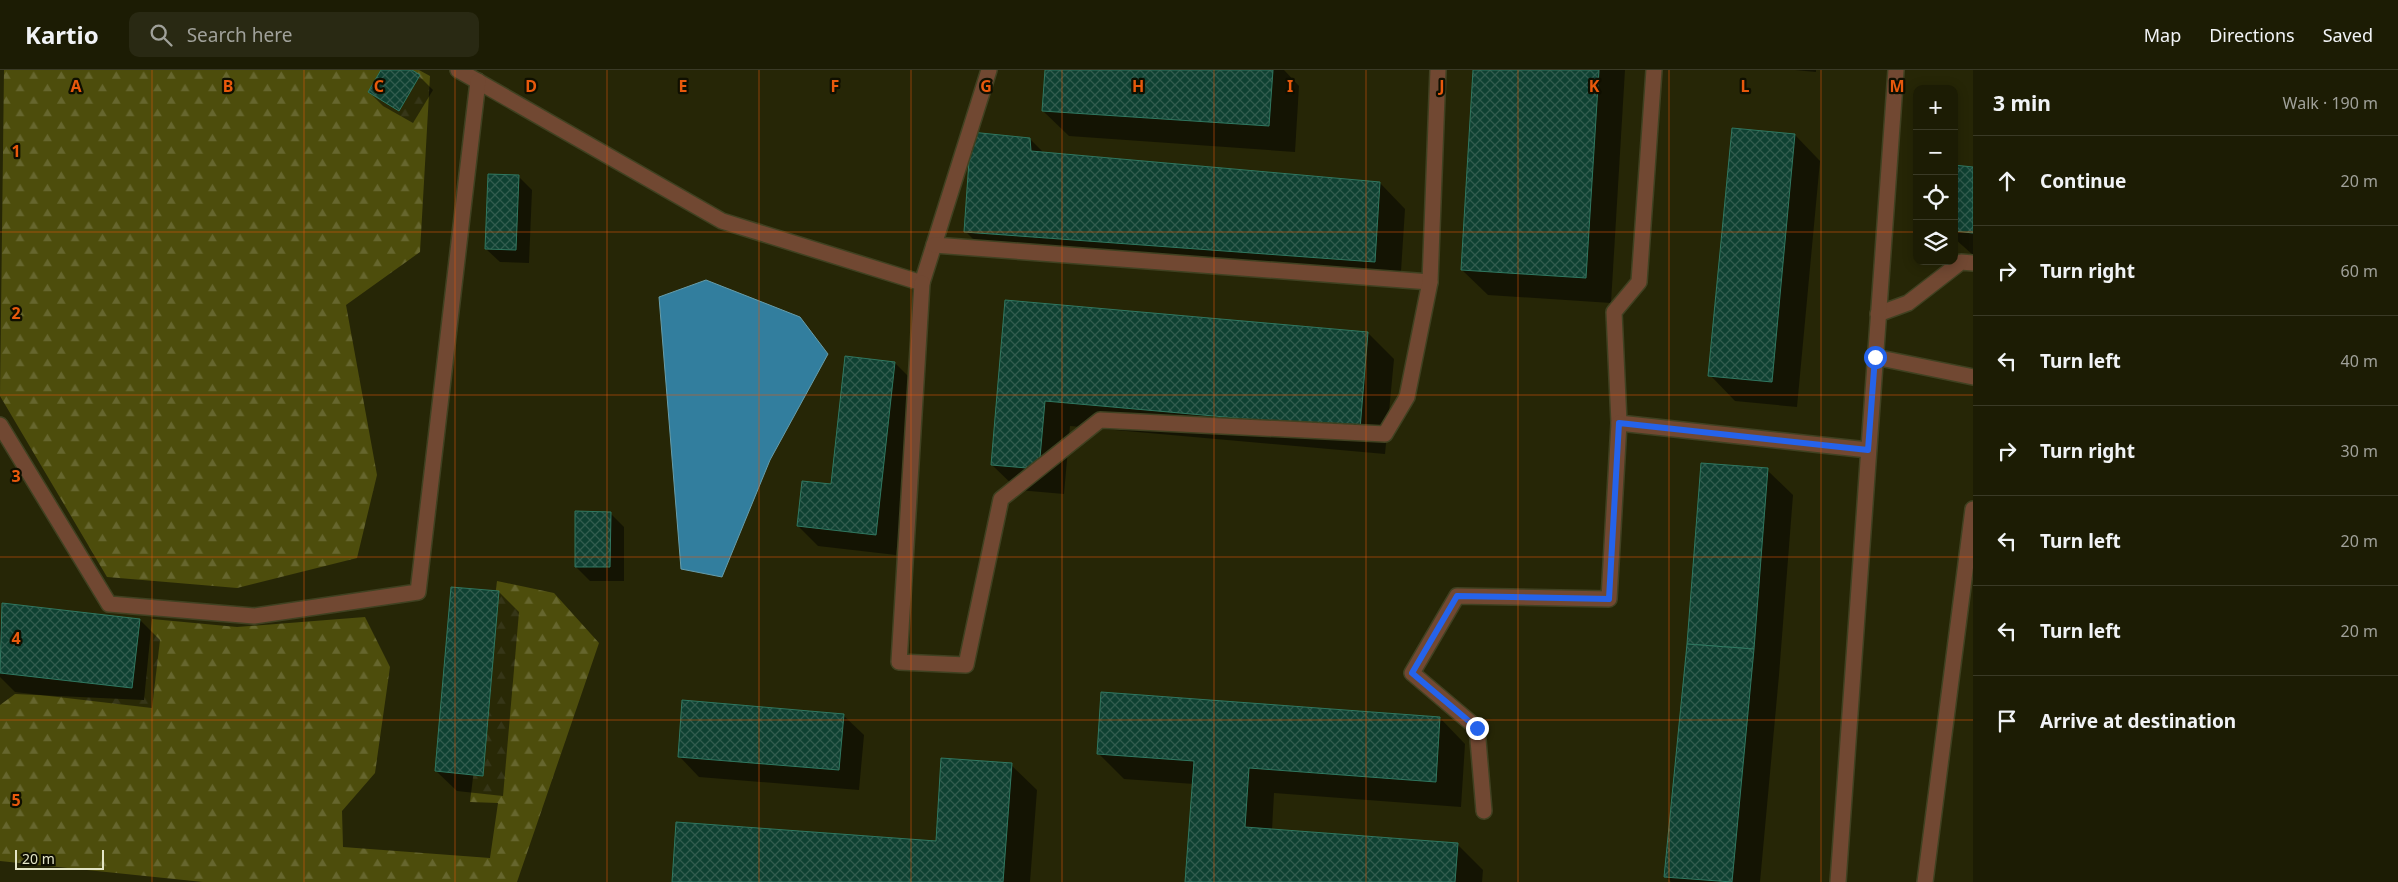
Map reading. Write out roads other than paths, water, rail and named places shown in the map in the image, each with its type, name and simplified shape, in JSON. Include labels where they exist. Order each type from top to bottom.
[{"type":"lane","points":[[458,70],[722,221],[922,283]]},
{"type":"lane","points":[[989,70],[922,283],[899,662],[966,665],[1001,499],[1100,420],[1385,434],[1408,397],[1430,282],[1438,70]]},
{"type":"lane","points":[[1484,810],[1477,728],[1412,673],[1457,596],[1609,599],[1619,423],[1614,312],[1639,282],[1654,70]]},
{"type":"lane","points":[[1838,882],[1896,70]]},
{"type":"lane","points":[[0,425],[109,604],[254,616],[418,592],[478,81]]},
{"type":"lane","points":[[934,245],[1430,282]]},
{"type":"lane","points":[[1878,314],[1908,303],[1961,262],[1973,263]]},
{"type":"lane","points":[[1875,357],[1973,377]]},
{"type":"lane","points":[[1619,423],[1868,450]]},
{"type":"lane","points":[[1925,882],[1973,508]]},
{"type":"water","points":[[706,280],[800,317],[828,354],[770,460],[722,577],[681,569],[659,297]]}]
